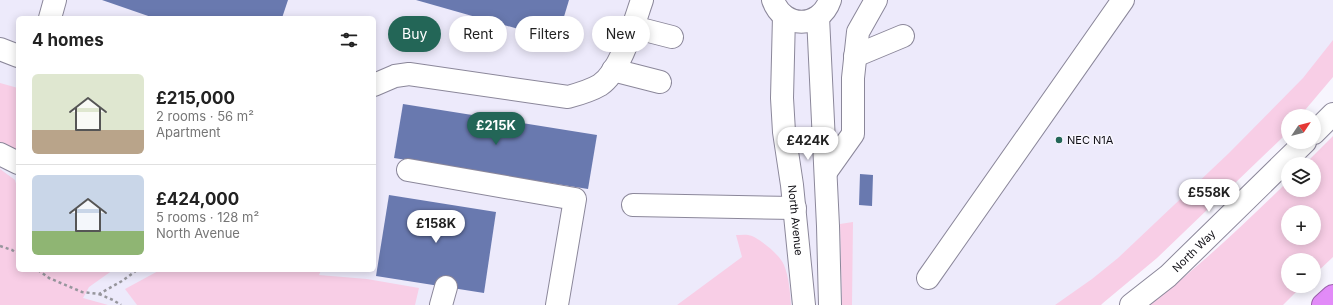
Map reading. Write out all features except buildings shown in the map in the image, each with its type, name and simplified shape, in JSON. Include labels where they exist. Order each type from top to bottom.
[{"type":"highway","points":[[1323,305],[1333,296]]},
{"type":"street","points":[[51,16],[55,0]]},
{"type":"street","points":[[637,16],[642,0]]},
{"type":"street","points":[[826,172],[853,134],[853,78],[858,32],[876,0]]},
{"type":"street","points":[[928,278],[1123,0]]},
{"type":"street","points":[[778,8],[789,19],[800,22],[809,21],[824,8]]},
{"type":"street","name":"North Avenue","points":[[778,8],[784,132],[795,208],[804,305]]},
{"type":"street","points":[[824,8],[826,172],[830,305]]},
{"type":"street","points":[[650,31],[672,37]]},
{"type":"street","points":[[855,56],[903,36]]},
{"type":"street","points":[[0,49],[16,55]]},
{"type":"street","points":[[376,84],[394,76],[409,74],[568,97],[585,92],[601,84],[613,70],[623,52]]},
{"type":"street","points":[[613,70],[660,82]]},
{"type":"street","points":[[1321,126],[1333,114]]},
{"type":"street","name":"North Way","points":[[1131,305],[1168,276],[1298,149]]},
{"type":"street","points":[[0,154],[16,162]]},
{"type":"street","points":[[408,170],[574,199],[556,305]]},
{"type":"street","points":[[633,205],[795,208]]},
{"type":"path","points":[[0,246],[16,253]]},
{"type":"path","points":[[41,272],[49,278],[82,292],[99,294],[120,305]]},
{"type":"path","points":[[99,294],[134,272]]},
{"type":"shaded area","points":[[0,0],[1333,0],[1333,60],[1294,109],[1281,109],[1281,122],[1070,305],[0,305]]},
{"type":"shaded area","points":[[1333,40],[1333,77],[1306,109],[1281,109],[1281,139],[1157,258],[1101,305],[1055,305],[1092,279],[1118,258],[1229,153],[1303,78]]},
{"type":"shaded area","points":[[0,83],[16,87],[16,150],[0,142]]},
{"type":"shaded area","points":[[1333,136],[1333,257],[1321,268],[1321,253],[1281,253],[1281,293],[1295,293],[1283,305],[1150,305],[1186,276],[1255,214],[1281,188],[1281,197],[1321,197],[1321,157],[1312,157]]},
{"type":"shaded area","points":[[0,169],[15,180],[16,184],[16,272],[110,272],[89,287],[83,298],[108,305],[0,305]]},
{"type":"shaded area","points":[[853,222],[852,305],[842,305],[840,224]]},
{"type":"shaded area","points":[[736,235],[746,235],[756,238],[779,257],[787,274],[791,305],[677,305],[742,257]]},
{"type":"shaded area","points":[[156,272],[320,272],[319,275],[367,279],[419,288],[415,305],[137,305],[125,289]]},
{"type":"place","name":"NEC N1A","points":[[1059,140]]}]
